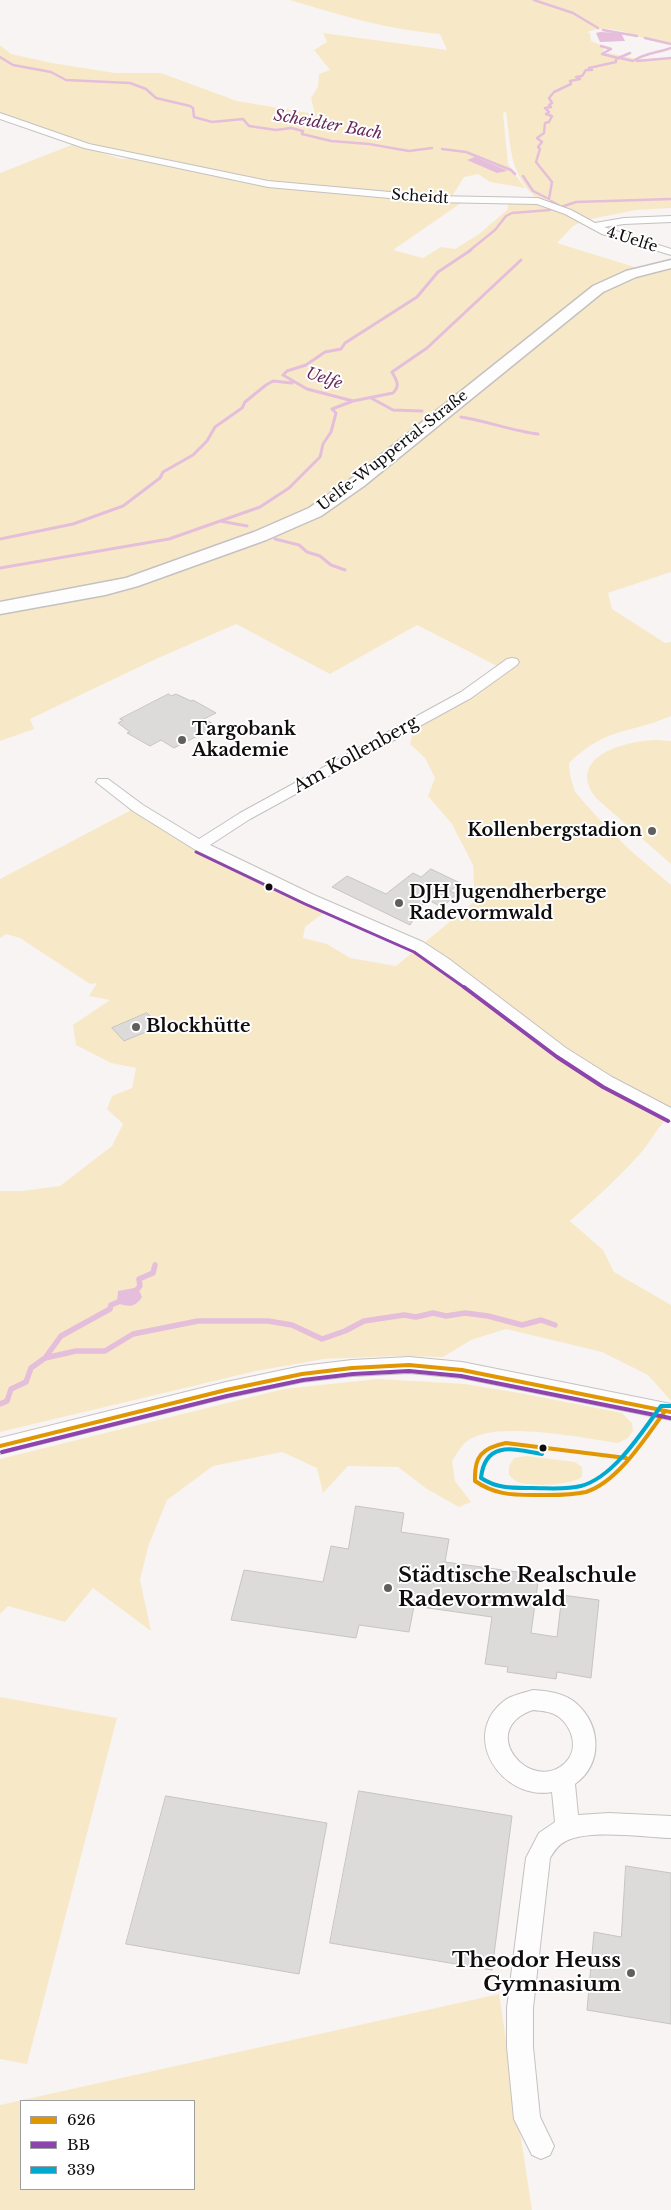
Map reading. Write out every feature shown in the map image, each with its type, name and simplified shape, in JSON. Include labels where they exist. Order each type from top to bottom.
[{"type":"main road","name":"Uelfe-Wuppertal-Straße","points":[[0,608],[105,589],[132,582],[242,543],[315,512],[358,482],[598,289],[631,274],[671,264]]},
{"type":"street","name":"Scheidt","points":[[0,116],[104,150],[245,179],[301,188],[434,199],[538,201]]},
{"type":"street","name":"4.Uelfe","points":[[538,201],[568,212],[620,237],[671,252]]},
{"type":"street","name":"4.Uelfe","points":[[594,226],[624,221],[671,219]]},
{"type":"street","name":"Am Kollenberg","points":[[199,846],[246,816],[466,695],[512,662]]},
{"type":"street","points":[[103,782],[138,808],[199,846],[266,879],[417,946],[443,962],[537,1037],[566,1057],[628,1093],[671,1115]]},
{"type":"street","points":[[0,1446],[226,1390],[292,1376],[352,1368],[409,1365],[462,1370],[671,1412]]},
{"type":"street","points":[[563,1778],[567,1828]]},
{"type":"street","points":[[541,2146],[527,2119],[520,2047],[520,2008],[538,1858],[544,1845],[553,1834],[567,1828],[603,1824],[671,1827]]},
{"type":"shaded area","points":[[290,0],[671,0],[671,44],[608,29],[587,32],[590,33],[591,41],[603,46],[604,52],[638,59],[671,58],[671,208],[636,210],[586,220],[545,201],[550,199],[539,200],[529,191],[517,171],[513,160],[506,112],[503,113],[508,164],[525,188],[490,182],[478,174],[464,177],[451,198],[270,182],[105,148],[0,114],[0,45],[11,54],[52,63],[115,73],[161,73],[237,101],[315,114],[311,98],[318,87],[319,74],[330,70],[314,50],[327,42],[323,33],[447,50],[440,34],[383,25]]},
{"type":"shaded area","points":[[596,33],[621,33],[625,41],[600,42]]},
{"type":"shaded area","points":[[74,144],[121,159],[137,158],[251,182],[464,201],[393,250],[423,258],[441,247],[455,249],[479,234],[507,210],[509,202],[538,204],[555,209],[581,222],[573,226],[557,243],[641,269],[615,278],[340,492],[306,514],[133,578],[0,605],[0,173]]},
{"type":"shaded area","points":[[475,157],[507,171],[497,173],[467,160]]},
{"type":"shaded area","points":[[671,267],[671,572],[608,593],[612,609],[665,643],[671,642],[671,716],[606,737],[582,751],[569,763],[575,792],[631,851],[671,885],[671,1116],[662,1124],[632,1163],[570,1221],[603,1250],[614,1272],[671,1305],[671,1401],[648,1375],[602,1352],[506,1329],[471,1340],[443,1357],[394,1356],[324,1359],[256,1371],[0,1432],[0,1191],[22,1191],[60,1186],[112,1146],[123,1124],[107,1109],[112,1096],[132,1088],[136,1068],[111,1063],[76,1045],[73,1025],[110,1000],[89,996],[97,983],[90,984],[20,938],[6,934],[0,938],[0,879],[137,807],[330,908],[305,927],[303,938],[327,944],[350,958],[396,966],[475,901],[473,865],[452,824],[428,796],[435,778],[425,758],[410,744],[415,724],[503,669],[417,625],[330,674],[236,624],[156,659],[30,719],[34,729],[0,741],[0,611],[107,592],[319,511],[603,291],[623,280]]},
{"type":"shaded area","name":"Kollenbergstadion","points":[[657,740],[671,741],[671,864],[596,798],[588,783],[588,771],[594,761],[604,753],[631,743]]},
{"type":"shaded area","points":[[134,1288],[140,1292],[142,1297],[137,1303],[128,1306],[117,1303],[118,1291]]},
{"type":"shaded area","points":[[378,1379],[465,1384],[622,1413],[632,1423],[633,1431],[628,1438],[618,1443],[539,1432],[516,1431],[478,1435],[464,1444],[452,1461],[455,1481],[471,1502],[459,1507],[427,1489],[398,1467],[348,1466],[323,1493],[317,1468],[282,1452],[213,1466],[167,1500],[148,1547],[140,1580],[151,1631],[93,1588],[65,1622],[8,1606],[0,1614],[0,1459],[284,1389]]},
{"type":"shaded area","points":[[526,1456],[575,1462],[582,1467],[582,1477],[569,1482],[551,1484],[524,1484],[518,1482],[509,1475],[509,1466],[514,1458]]},
{"type":"shaded area","points":[[0,1697],[117,1718],[27,2064],[0,2059]]},
{"type":"shaded area","points":[[499,1994],[532,2210],[0,2210],[0,2105],[20,2101],[20,2190],[195,2190],[195,2100],[22,2100]]},
{"type":"building","name":"Targobank Akademie","points":[[169,694],[171,696],[176,694],[191,701],[193,700],[216,713],[204,719],[217,726],[174,748],[161,740],[150,746],[127,733],[130,732],[118,723],[123,720],[120,719]]},
{"type":"building","points":[[431,869],[460,883],[450,891],[457,894],[442,907],[426,899],[410,925],[332,887],[347,876],[386,894],[413,873],[421,877]]},
{"type":"building","name":"Blockhütte","points":[[147,1013],[160,1026],[124,1041],[112,1028]]},
{"type":"building","name":"Städtische Realschule Radevormwald","points":[[356,1506],[404,1513],[401,1532],[449,1539],[445,1562],[539,1575],[531,1633],[557,1637],[562,1595],[599,1600],[591,1678],[557,1672],[556,1679],[507,1672],[508,1667],[485,1664],[492,1617],[414,1606],[409,1632],[359,1625],[356,1638],[231,1620],[244,1570],[323,1582],[331,1546],[348,1549]]},
{"type":"building","points":[[359,1791],[512,1816],[492,1970],[330,1943]]},
{"type":"building","points":[[166,1796],[327,1823],[299,1974],[126,1944]]},
{"type":"building","name":"Theodor Heuss Gymnasium","points":[[626,1866],[671,1873],[671,2024],[587,2010],[594,1932],[621,1937]]},
{"type":"waterway","points":[[534,0],[573,13],[598,28]]},
{"type":"waterway","points":[[603,30],[637,36]]},
{"type":"waterway","points":[[645,38],[671,44]]},
{"type":"waterway","points":[[601,46],[611,49],[602,54],[618,58]]},
{"type":"waterway","points":[[620,58],[633,61],[671,48]]},
{"type":"waterway","points":[[523,176],[533,191],[549,199],[552,182],[536,162],[540,149],[538,147],[542,142],[537,138],[544,133],[545,123],[549,122],[552,116],[546,114],[549,112],[545,108],[551,107],[549,105],[552,103],[549,98],[554,92],[571,84],[570,81],[580,79],[576,77],[582,76],[586,70],[592,70],[589,68],[616,62],[616,59],[630,53]]},
{"type":"waterway","name":"Scheidter Bach","points":[[0,57],[13,65],[51,72],[66,80],[130,83],[146,89],[156,98],[190,106],[193,108],[194,117],[212,122],[243,119],[249,126],[276,130],[291,128],[303,131],[302,134],[331,141],[369,144],[409,151],[432,148]]},
{"type":"waterway","points":[[637,61],[671,58]]},
{"type":"waterway","name":"Scheidter Bach","points":[[442,149],[466,152],[511,170],[515,174]]},
{"type":"waterway","name":"Uelfe","points":[[562,207],[576,202],[671,199]]},
{"type":"waterway","points":[[551,201],[562,207]]},
{"type":"waterway","name":"Uelfe","points":[[469,251],[495,230],[506,216],[512,213],[550,210]]},
{"type":"waterway","name":"Uelfe","points":[[353,401],[307,389],[283,375],[287,371],[306,365],[325,352],[341,349],[345,343],[417,297],[438,272],[471,250]]},
{"type":"waterway","points":[[353,401],[393,393],[397,385],[392,372],[427,348],[521,260]]},
{"type":"waterway","points":[[0,539],[73,524],[123,506],[160,478],[163,472],[193,455],[207,441],[215,427],[242,408],[245,402],[266,385],[273,381],[292,383]]},
{"type":"waterway","points":[[371,398],[393,410],[422,411]]},
{"type":"waterway","name":"Uelfe","points":[[220,521],[260,507],[289,488],[320,457],[323,444],[331,432],[336,413],[332,409],[353,401]]},
{"type":"waterway","points":[[461,417],[538,434]]},
{"type":"waterway","name":"Uelfe","points":[[0,568],[169,539],[220,521]]},
{"type":"waterway","points":[[220,521],[247,526]]},
{"type":"waterway","points":[[275,539],[299,545],[307,552],[320,556],[331,565],[345,570]]},
{"type":"waterway","points":[[133,1294],[140,1286],[139,1279],[153,1273],[155,1265]]},
{"type":"waterway","points":[[45,1358],[61,1336],[110,1309],[111,1305],[123,1300]]},
{"type":"waterway","points":[[45,1358],[76,1351],[105,1351],[133,1334],[198,1321],[268,1321],[292,1325],[322,1339],[345,1331],[364,1321],[404,1315],[416,1317],[433,1313],[446,1316],[465,1313],[488,1316],[522,1325],[541,1320],[555,1325]]},
{"type":"waterway","points":[[0,1404],[7,1401],[11,1389],[26,1382],[31,1368],[45,1358]]},
{"type":"transit line","name":"BB","points":[[196,852],[305,904],[414,952],[439,968],[557,1057],[603,1087],[668,1121]]},
{"type":"transit line","name":"626","points":[[0,1446],[226,1390],[302,1374],[352,1368],[409,1365],[462,1370],[671,1412]]},
{"type":"transit line","name":"BB","points":[[2,1452],[227,1396],[303,1380],[353,1374],[409,1371],[461,1376],[670,1418]]},
{"type":"transit line","name":"339","points":[[542,1454],[511,1450],[493,1452],[486,1457],[482,1466],[481,1478],[498,1487],[509,1488],[552,1489],[583,1486],[599,1477],[619,1460],[661,1406],[671,1406]]},
{"type":"transit line","name":"626","points":[[626,1458],[506,1443],[491,1447],[481,1454],[476,1465],[475,1481],[496,1493],[508,1495],[562,1495],[586,1492],[602,1483],[622,1465],[665,1411]]},
{"type":"place","name":"Targobank Akademie","points":[[182,740]]},
{"type":"place","name":"Kollenbergstadion","points":[[652,831]]},
{"type":"place","name":"DJH Jugendherberge Radevormwald","points":[[399,903]]},
{"type":"place","name":"Blockhütte","points":[[136,1027]]},
{"type":"place","name":"Städtische Realschule Radevormwald","points":[[388,1588]]},
{"type":"place","name":"Theodor Heuss Gymnasium","points":[[631,1973]]}]
